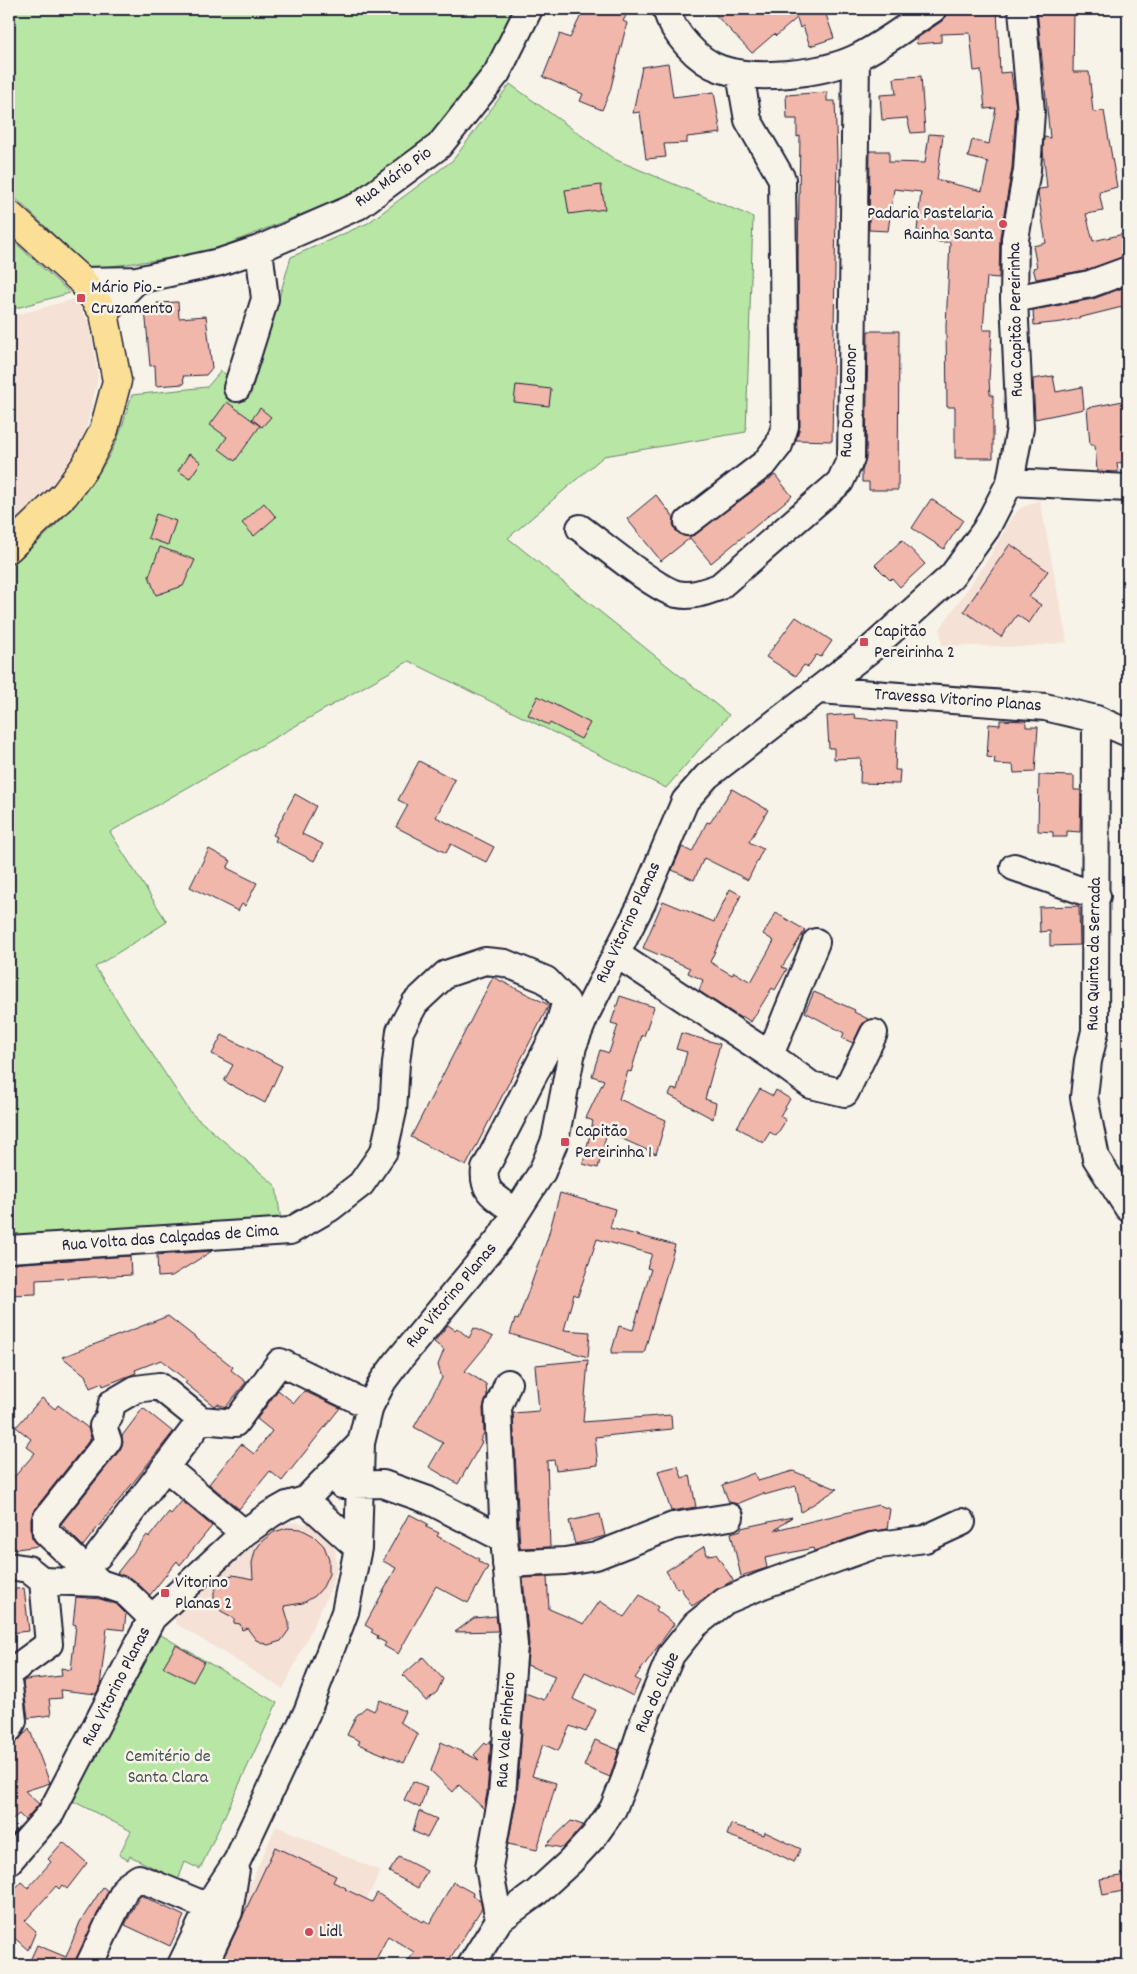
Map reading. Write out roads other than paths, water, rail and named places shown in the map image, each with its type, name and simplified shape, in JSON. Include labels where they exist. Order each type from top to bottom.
[{"type":"main road","points":[[9,215],[82,280],[104,313],[117,381],[104,430],[86,465],[65,494],[9,548]]},
{"type":"street","name":"Rua Mário Pio","points":[[82,280],[137,280],[220,262],[259,249],[358,206],[439,146],[497,73],[529,9]]},
{"type":"street","points":[[666,9],[670,20],[682,38],[701,56],[719,69],[740,74],[783,74],[832,67],[856,58],[933,9]]},
{"type":"street","name":"Rua Capitão Pereirinha","points":[[1010,482],[1020,428],[1014,298],[1015,239],[1027,170],[1030,112],[1022,9]]},
{"type":"street","name":"Rua Dona Leonor","points":[[580,528],[661,587],[677,594],[697,595],[719,588],[840,482],[851,458],[856,58]]},
{"type":"street","points":[[688,522],[765,463],[779,445],[785,426],[782,179],[748,120],[740,74]]},
{"type":"street","points":[[237,388],[265,299],[259,249]]},
{"type":"street","points":[[1014,298],[1090,284],[1128,270]]},
{"type":"street","points":[[104,313],[137,280]]},
{"type":"street","points":[[1010,482],[1128,488]]},
{"type":"street","name":"Rua Vitorino Planas","points":[[237,1861],[307,1712],[345,1612],[358,1548],[361,1443],[370,1406],[383,1381],[393,1368],[500,1238],[542,1172],[555,1140],[573,1046],[642,903],[685,801],[707,776],[872,648],[952,576],[986,530],[1010,482]]},
{"type":"street","name":"Travessa Vitorino Planas","points":[[820,690],[1045,707],[1096,719],[1128,733]]},
{"type":"street","name":"Rua Quinta da Serrada","points":[[1096,719],[1097,896],[1095,1032],[1088,1061],[1084,1097],[1096,1158],[1128,1208]]},
{"type":"street","points":[[1014,867],[1097,896]]},
{"type":"street","points":[[770,1056],[816,942]]},
{"type":"street","points":[[616,954],[811,1085],[845,1092],[874,1033]]},
{"type":"street","name":"Rua Volta das Calçadas de Cima","points":[[9,1249],[290,1231],[330,1208],[361,1184],[384,1151],[393,1111],[400,1031],[415,1003],[446,974],[485,961],[505,963],[546,980],[566,1001],[558,1028],[485,1169],[484,1182],[490,1192],[516,1212]]},
{"type":"street","points":[[100,1583],[46,1532],[46,1519],[108,1440],[103,1426],[109,1417],[112,1403],[136,1390],[159,1386],[200,1420],[235,1423],[280,1362],[370,1406]]},
{"type":"street","name":"Rua Vale Pinheiro","points":[[499,1920],[489,1867],[502,1795],[514,1645],[505,1552],[498,1408],[508,1383]]},
{"type":"street","points":[[98,1556],[200,1420]]},
{"type":"street","name":"Rua Vitorino Planas","points":[[9,1861],[51,1813],[152,1618],[244,1533],[271,1514],[313,1493],[361,1443]]},
{"type":"street","points":[[165,1467],[244,1533]]},
{"type":"street","points":[[313,1493],[360,1491],[406,1493],[428,1500],[505,1552],[565,1561],[596,1556],[673,1526],[730,1518]]},
{"type":"street","points":[[313,1493],[358,1548]]},
{"type":"street","name":"Rua do Clube","points":[[471,1965],[499,1920],[524,1903],[565,1867],[594,1836],[613,1809],[626,1779],[645,1718],[671,1655],[695,1625],[725,1601],[763,1586],[872,1546],[925,1539],[962,1522]]},
{"type":"street","points":[[9,1566],[28,1569],[43,1580],[100,1583],[124,1591],[152,1618]]},
{"type":"street","points":[[9,1673],[49,1644],[43,1580]]},
{"type":"street","points":[[9,1687],[13,1721],[9,1729]]},
{"type":"street","points":[[181,1965],[216,1893],[237,1861]]},
{"type":"street","points":[[204,1965],[229,1912],[237,1861]]},
{"type":"street","points":[[89,1965],[126,1886],[139,1878],[209,1907]]},
{"type":"place","name":"Padaria Pastelaria Rainha Santa","points":[[1003,224]]},
{"type":"place","name":"Mário Pio - Cruzamento","points":[[81,298]]},
{"type":"place","name":"Capitão Pereirinha 2","points":[[864,642]]},
{"type":"place","name":"Capitão Pereirinha 1","points":[[565,1142]]},
{"type":"place","name":"Vitorino Planas 2","points":[[165,1593]]},
{"type":"place","name":"Lidl","points":[[309,1932]]},
{"type":"park label","name":"Cemitério de Santa Clara","points":[[168,1767]]}]
